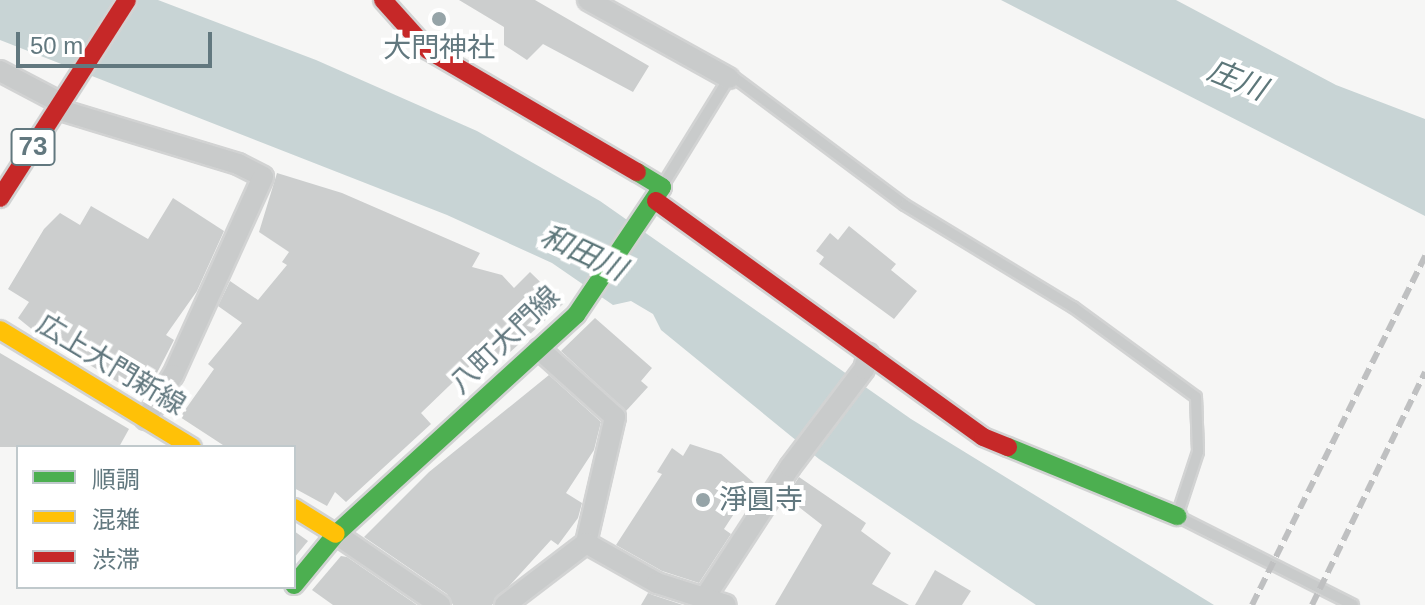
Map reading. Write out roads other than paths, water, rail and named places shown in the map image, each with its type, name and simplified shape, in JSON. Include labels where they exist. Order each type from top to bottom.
[{"type":"main road","name":"73","points":[[0,198],[127,0]]},
{"type":"main road","points":[[383,0],[428,50],[659,194],[866,361],[983,437],[1177,516]]},
{"type":"main road","name":"八町大門線","points":[[296,582],[336,534],[576,315],[659,194]]},
{"type":"main road","name":"広上大門新線","points":[[0,330],[189,445]]},
{"type":"main road","points":[[296,509],[336,534]]},
{"type":"main road","name":"八町大門線","points":[[277,605],[290,589]]},
{"type":"street","points":[[588,0],[729,78]]},
{"type":"street","points":[[0,71],[61,103],[238,164],[263,177],[173,375],[146,419]]},
{"type":"street","points":[[505,605],[586,543],[615,417],[539,349]]},
{"type":"street","points":[[704,599],[790,467],[866,361]]},
{"type":"street","points":[[336,534],[440,605]]},
{"type":"street","points":[[586,543],[657,583],[726,605]]},
{"type":"lane","points":[[659,194],[731,75],[905,205],[1073,307],[1196,397],[1198,452],[1177,516],[1353,605]]},
{"type":"water","name":"和田川","points":[[0,0],[158,0],[316,60],[477,131],[600,201],[911,419],[1214,605],[1036,605],[819,459],[661,330],[653,314],[631,301],[613,305],[552,263],[447,215],[0,40]]},
{"type":"water","name":"庄川","points":[[1001,0],[1176,0],[1336,85],[1425,119],[1425,216]]},
{"type":"railway","points":[[1252,605],[1425,256]]},
{"type":"railway","points":[[1312,605],[1425,372]]},
{"type":"place","name":"大門神社","points":[[439,19]]},
{"type":"place","name":"淨圓寺","points":[[703,500]]}]
